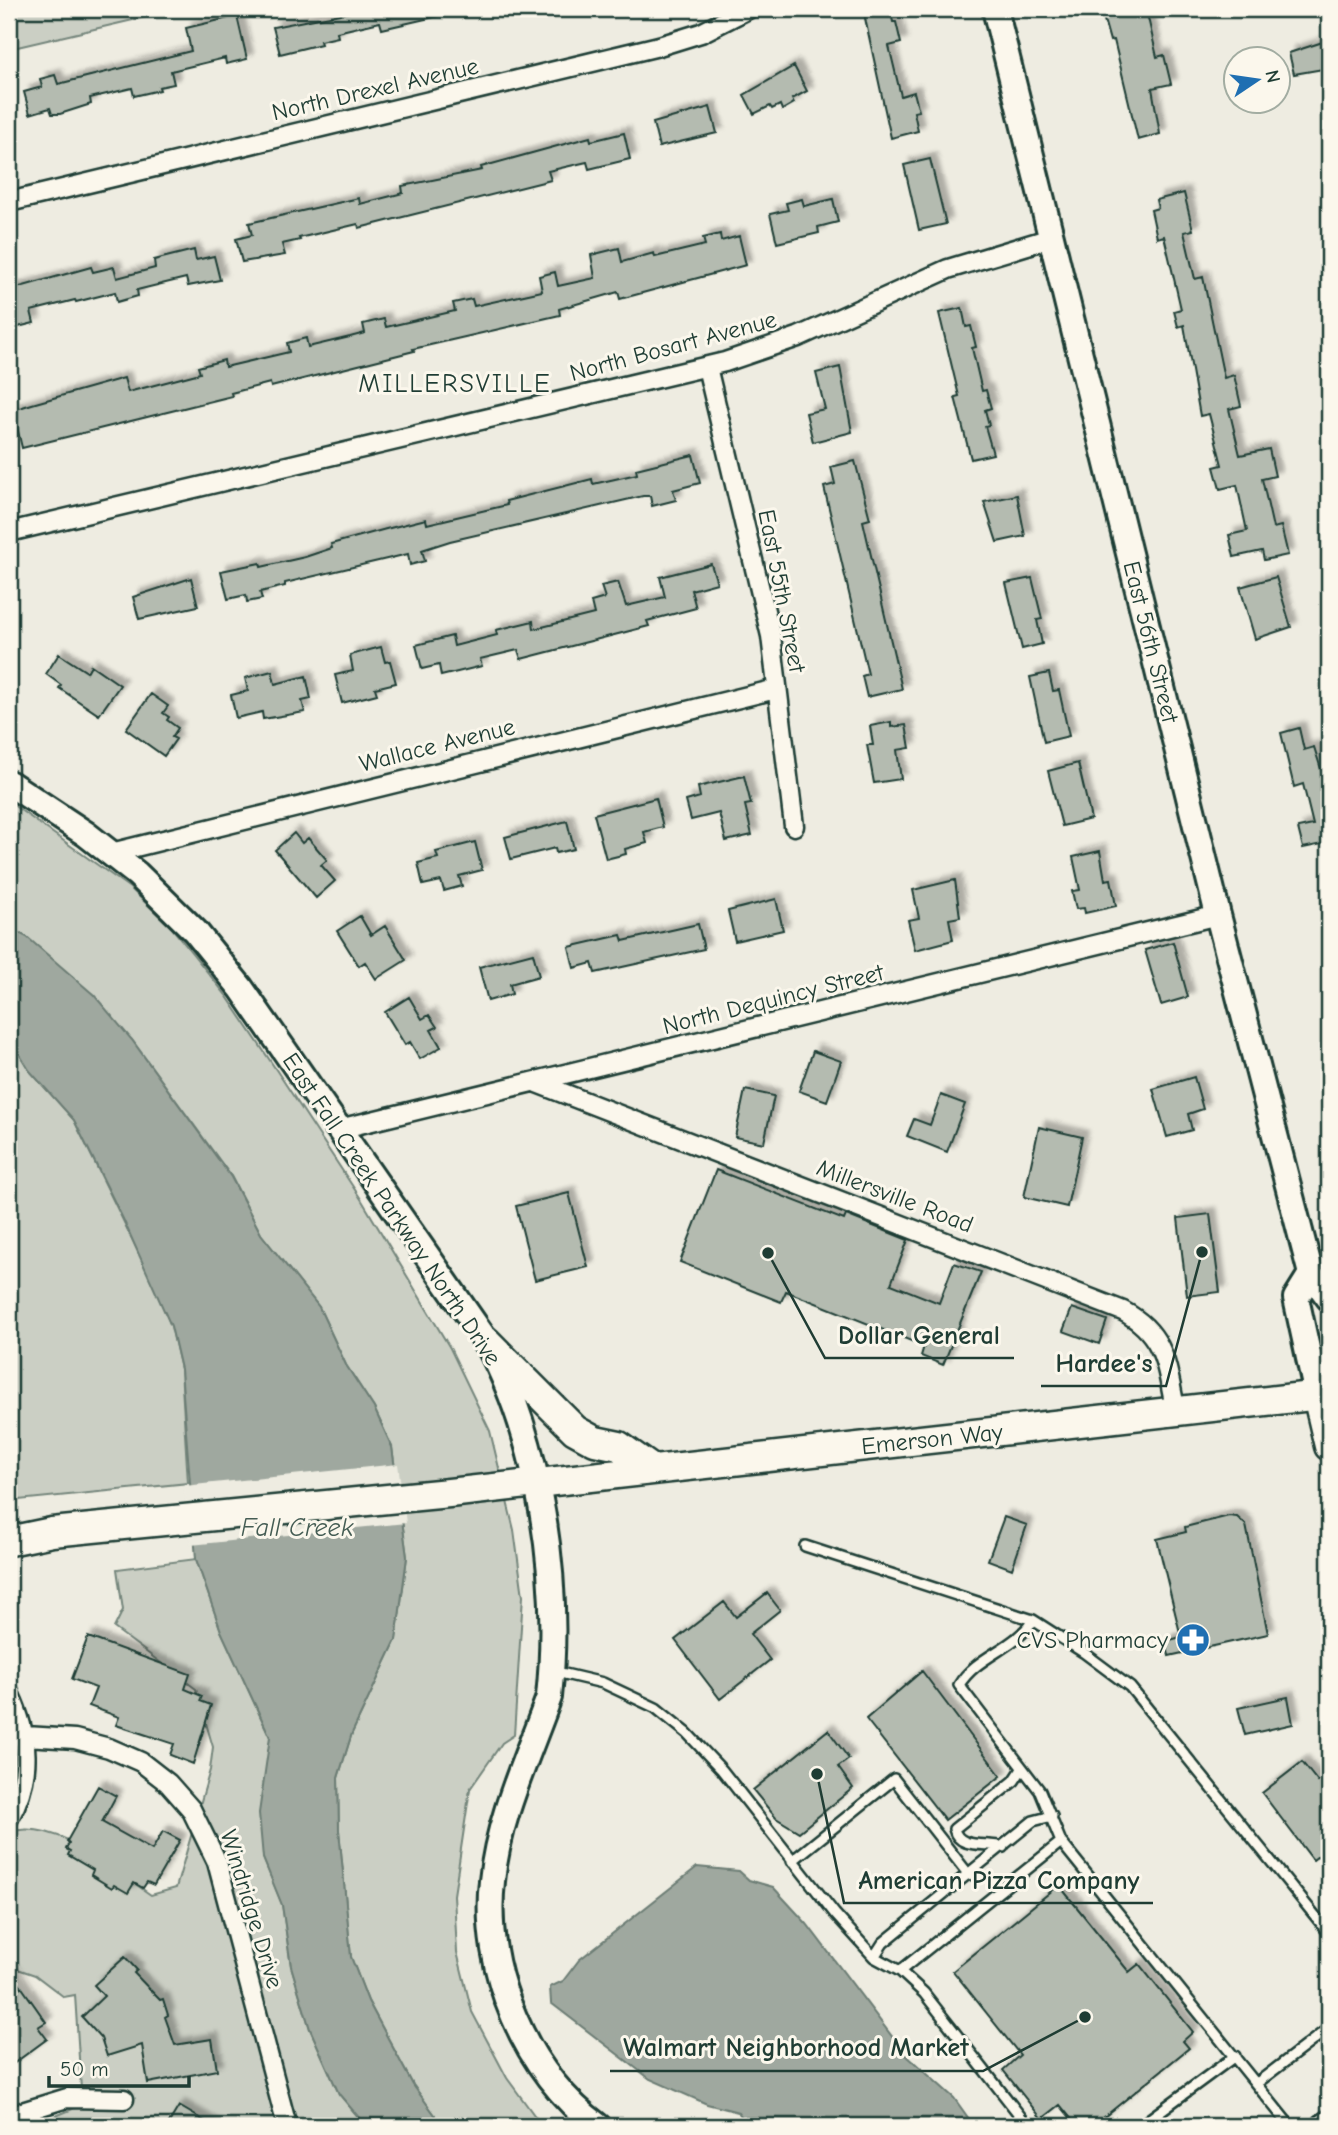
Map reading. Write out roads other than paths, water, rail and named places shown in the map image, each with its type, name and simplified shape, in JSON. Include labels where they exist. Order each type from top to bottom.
[{"type":"main road","name":"East 56th Street","points":[[995,9],[1218,915],[1311,1275],[1329,1298]]},
{"type":"main road","name":"East Fall Creek Parkway North Drive","points":[[9,783],[111,853],[137,874],[195,931],[241,988],[486,1341],[514,1401],[535,1483],[548,1574],[552,1671],[549,1697],[499,1841],[492,1879],[491,1920],[504,1986],[526,2042],[549,2078],[598,2126]]},
{"type":"main road","points":[[1311,1275],[1296,1298],[1323,1395],[1329,1446]]},
{"type":"main road","points":[[486,1341],[575,1430],[595,1441],[619,1446],[653,1470]]},
{"type":"main road","name":"Emerson Way","points":[[9,1541],[52,1532],[449,1493],[1323,1395]]},
{"type":"street","name":"North Drexel Avenue","points":[[9,202],[659,46],[701,33],[748,9]]},
{"type":"street","name":"North Bosart Avenue","points":[[9,532],[707,367],[806,333],[948,269],[1051,238]]},
{"type":"street","name":"East 55th Street","points":[[707,367],[771,636],[794,826]]},
{"type":"street","name":"Wallace Avenue","points":[[111,853],[776,689]]},
{"type":"street","name":"North Dequincy Street","points":[[339,1129],[537,1083],[1218,915]]},
{"type":"street","name":"Millersville Road","points":[[537,1083],[1123,1311],[1146,1325],[1158,1340],[1176,1412]]},
{"type":"street","points":[[9,1693],[26,1771],[9,1818]]},
{"type":"street","name":"Windridge Drive","points":[[17,1736],[93,1742],[125,1754],[168,1783],[191,1808],[217,1862],[286,2126]]},
{"type":"street","points":[[9,2116],[67,2098],[124,2099]]},
{"type":"lane","points":[[805,1546],[1034,1620],[1130,1687],[1329,1933]]},
{"type":"lane","points":[[1034,1620],[1025,1634],[966,1673],[959,1685],[1040,1791],[1061,1842],[1290,2126]]},
{"type":"lane","points":[[552,1671],[603,1683],[656,1708],[687,1733],[722,1770],[792,1861],[874,1957],[900,1971],[924,1993],[1028,2126]]},
{"type":"lane","points":[[1003,1847],[989,1843],[968,1844],[962,1841],[954,1829],[1014,1781],[1022,1769]]},
{"type":"lane","points":[[792,1861],[894,1779],[969,1875]]},
{"type":"lane","points":[[874,1957],[883,1943],[1033,1821],[1052,1816]]},
{"type":"lane","points":[[900,1971],[1061,1842]]},
{"type":"lane","points":[[1256,2083],[1329,2028]]},
{"type":"lane","points":[[1140,2126],[1235,2056]]},
{"type":"water","name":"Fall Creek","points":[[9,928],[27,937],[94,995],[132,1040],[231,1177],[261,1234],[319,1307],[346,1365],[374,1408],[392,1447],[407,1557],[396,1640],[352,1733],[338,1778],[339,1830],[351,1957],[368,2001],[413,2085],[443,2126],[366,2126],[339,2094],[310,2029],[291,1966],[282,1905],[263,1858],[259,1813],[270,1737],[221,1631],[196,1559],[181,1369],[171,1326],[123,1219],[74,1120],[29,1070],[9,1037]]},
{"type":"water","points":[[697,1867],[739,1871],[749,1880],[773,1887],[807,1924],[906,2055],[954,2098],[974,2126],[748,2126],[738,2112],[707,2104],[650,2079],[551,2003],[550,1987],[563,1981],[579,1960]]},
{"type":"place","name":"Hardee's","points":[[1202,1252]]},
{"type":"place","name":"Dollar General","points":[[768,1253]]},
{"type":"place","name":"CVS Pharmacy","points":[[1193,1640]]},
{"type":"place","name":"American Pizza Company","points":[[817,1774]]},
{"type":"place","name":"Walmart Neighborhood Market","points":[[1085,2017]]},
{"type":"district","name":"MILLERSVILLE","points":[[455,384]]}]
